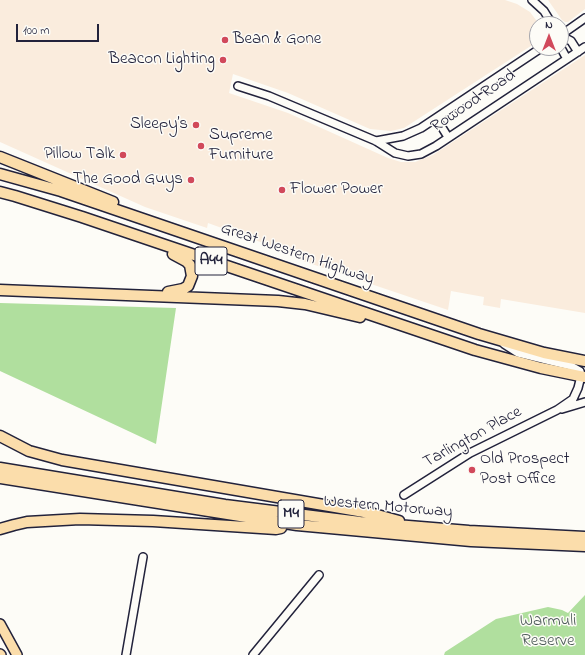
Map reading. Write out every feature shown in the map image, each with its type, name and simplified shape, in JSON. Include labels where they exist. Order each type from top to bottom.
[{"type":"highway","points":[[0,157],[139,212],[180,232]]},
{"type":"highway","name":"Great Western Highway","points":[[0,174],[61,192],[217,244],[497,340],[544,353],[585,361]]},
{"type":"highway","name":"Great Western Highway","points":[[0,192],[498,357],[541,368],[584,375]]},
{"type":"highway","points":[[0,286],[170,292],[183,289],[188,286],[191,281],[191,270],[190,265],[186,260],[117,230]]},
{"type":"highway","points":[[216,263],[209,254],[208,250],[210,246],[217,244]]},
{"type":"highway","points":[[0,290],[232,298],[298,303],[421,332]]},
{"type":"highway","points":[[0,436],[29,451],[62,460],[370,513],[424,528]]},
{"type":"highway","name":"Western Motorway","points":[[0,468],[262,510],[424,528],[505,534],[585,536]]},
{"type":"highway","name":"Western Motorway","points":[[0,478],[297,526],[456,540],[585,546]]},
{"type":"highway","points":[[0,529],[27,522],[80,519],[153,521],[276,529],[297,526]]},
{"type":"main road","points":[[0,624],[17,655]]},
{"type":"street","points":[[532,0],[547,16]]},
{"type":"street","points":[[569,30],[585,18]]},
{"type":"street","points":[[569,40],[578,52]]},
{"type":"street","name":"Rowood Road","points":[[238,86],[269,96],[376,141],[395,154],[408,156],[421,154],[428,151],[585,47]]},
{"type":"street","name":"Rowood Road","points":[[376,141],[393,139],[412,133],[530,56]]},
{"type":"street","points":[[436,118],[448,137]]},
{"type":"street","points":[[497,340],[518,353],[574,367],[584,375]]},
{"type":"street","name":"Tarlington Place","points":[[404,495],[470,453],[557,410],[573,399],[584,375]]},
{"type":"street","name":"Tarlington Place","points":[[557,410],[585,402]]},
{"type":"street","points":[[126,655],[143,557]]},
{"type":"street","points":[[253,655],[319,575]]},
{"type":"shaded area","points":[[0,0],[505,0],[517,4],[530,12],[533,16],[529,16],[529,47],[404,128],[391,131],[370,129],[288,93],[233,74],[229,93],[288,113],[388,158],[401,162],[415,162],[433,155],[585,55],[585,313],[501,299],[500,308],[483,305],[484,297],[451,291],[448,310],[297,259],[299,256],[208,223],[207,228],[145,207],[0,142]]},
{"type":"shaded area","points":[[548,0],[585,0],[585,9],[569,21],[569,16],[559,16]]},
{"type":"green space","points":[[0,303],[176,308],[156,444],[0,371]]},
{"type":"green space","name":"Warmuli Reserve","points":[[585,595],[585,655],[444,655],[445,652],[496,619],[548,607],[568,613]]},
{"type":"place","name":"Bean & Gone","points":[[225,40]]},
{"type":"place","name":"Beacon Lighting","points":[[223,60]]},
{"type":"place","name":"Sleepy’s","points":[[196,125]]},
{"type":"place","name":"Supreme Furniture","points":[[201,146]]},
{"type":"place","name":"Pillow Talk","points":[[123,155]]},
{"type":"place","name":"The Good Guys","points":[[191,180]]},
{"type":"place","name":"Flower Power","points":[[282,190]]},
{"type":"place","name":"Old Prospect Post Office","points":[[472,470]]}]
